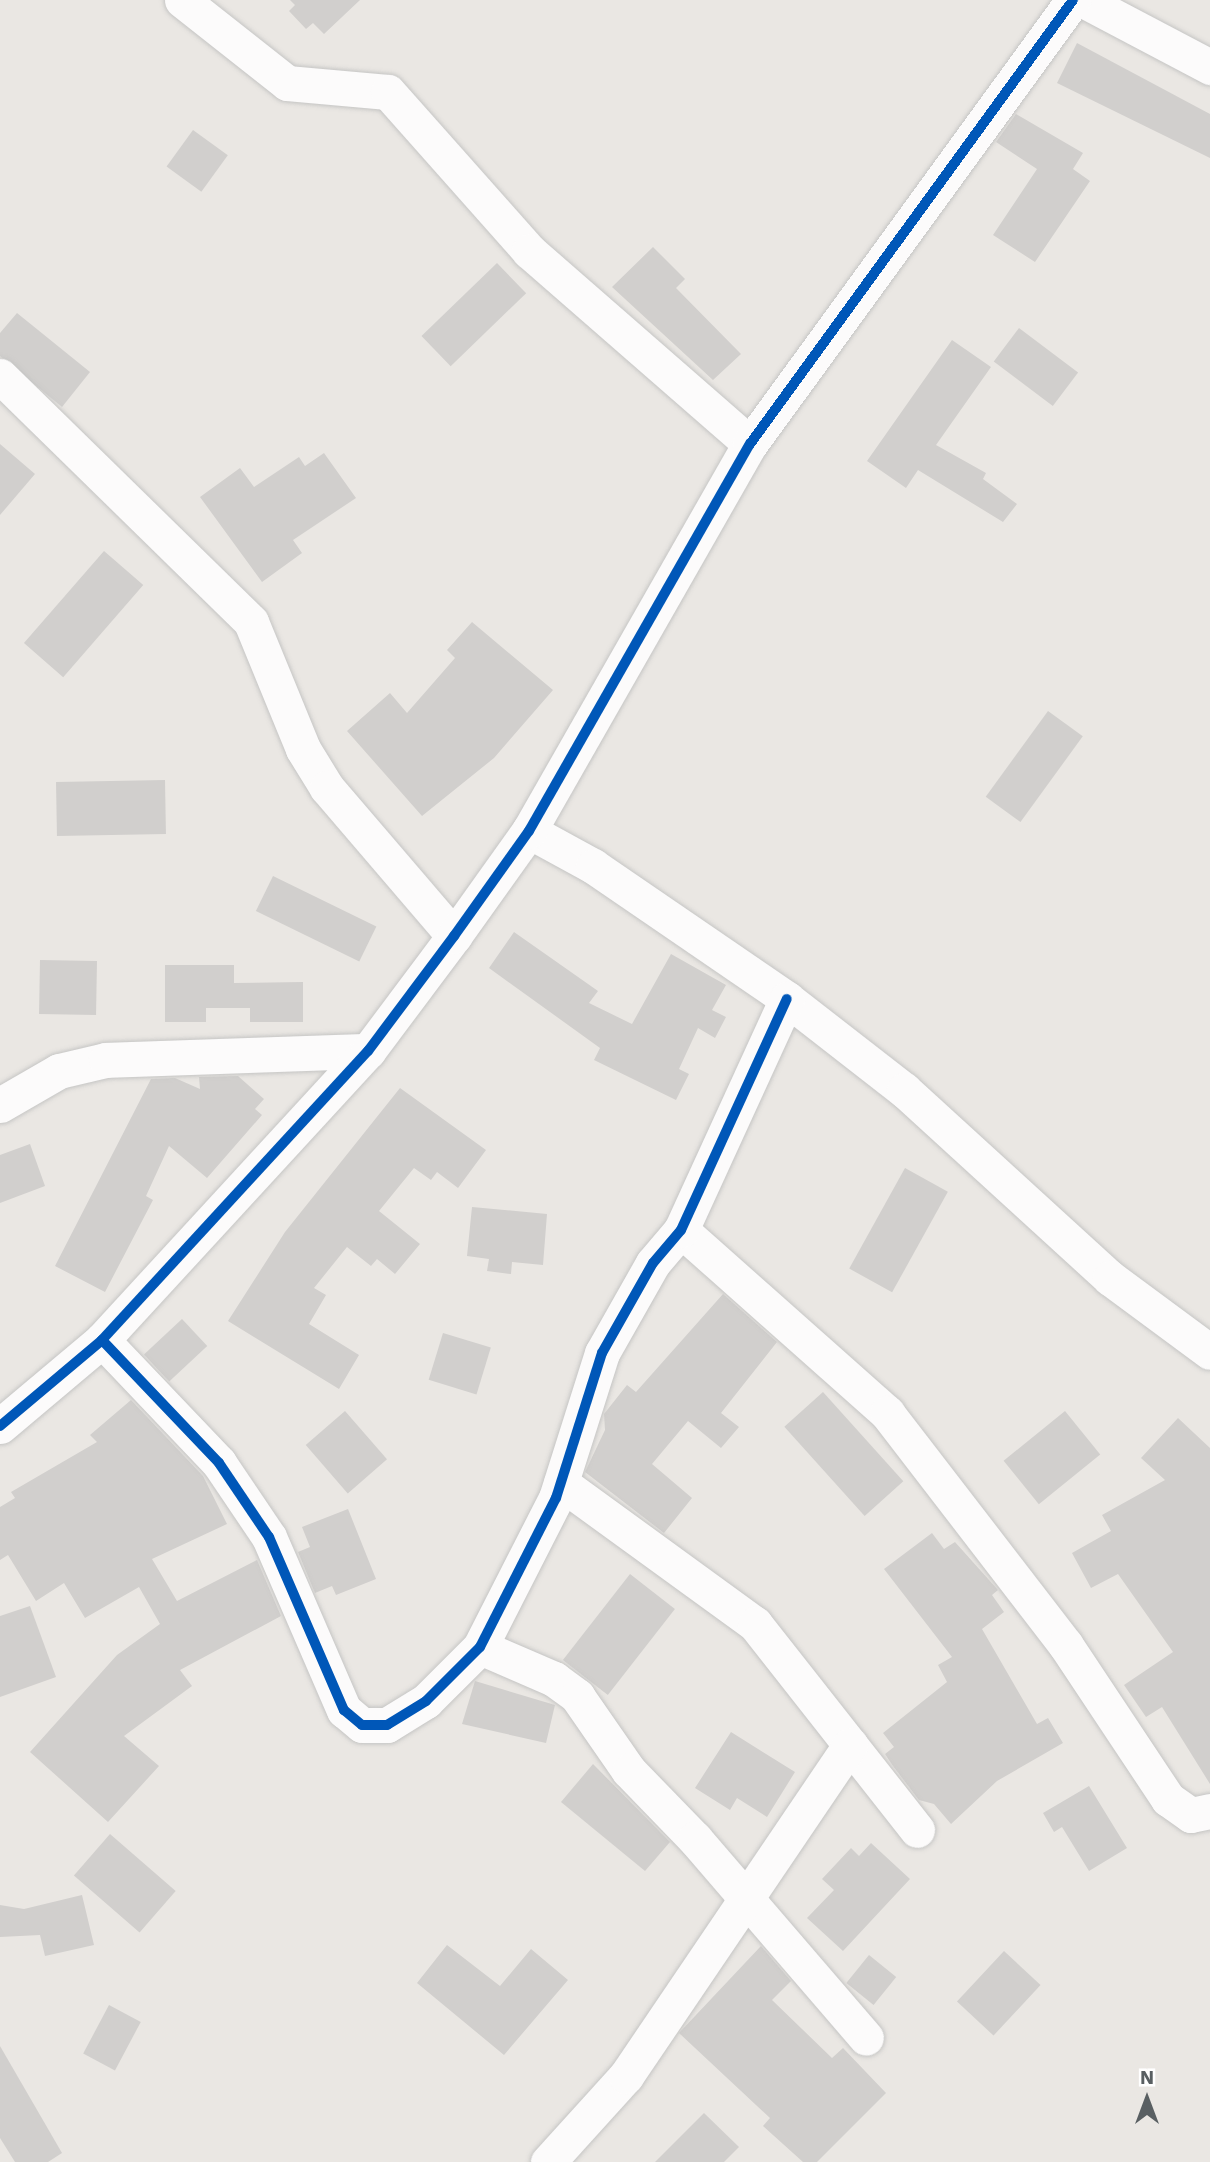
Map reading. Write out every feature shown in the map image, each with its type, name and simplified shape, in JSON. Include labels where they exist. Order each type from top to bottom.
[{"type":"street","points":[[182,0],[287,83],[388,92],[528,251],[750,444]]},
{"type":"street","points":[[0,1426],[102,1340],[368,1051],[530,831],[750,444],[1073,0]]},
{"type":"street","points":[[1083,0],[1210,67]]},
{"type":"street","points":[[0,376],[251,622],[303,749],[327,788],[454,936]]},
{"type":"street","points":[[530,831],[593,866],[787,999],[904,1090],[1110,1278],[1210,1352]]},
{"type":"street","points":[[102,1340],[234,1484],[270,1537],[344,1710],[362,1726],[387,1724],[426,1701],[480,1647],[561,1483],[602,1353],[653,1263],[681,1230],[787,999]]},
{"type":"street","points":[[0,1105],[59,1071],[106,1060],[368,1051]]},
{"type":"street","points":[[681,1230],[887,1413],[1066,1644],[1168,1799],[1191,1815],[1210,1811]]},
{"type":"street","points":[[561,1483],[755,1624],[917,1830]]},
{"type":"street","points":[[480,1647],[554,1678],[577,1696],[629,1772],[695,1839],[744,1902],[866,2038]]},
{"type":"street","points":[[548,2162],[626,2076],[850,1745]]},
{"type":"building","points":[[290,0],[360,0],[324,34],[313,23],[306,29],[289,11],[295,5]]},
{"type":"building","points":[[1077,43],[1210,114],[1210,158],[1057,83]]},
{"type":"building","points":[[1016,114],[1083,153],[1073,169],[1090,181],[1035,262],[993,235],[1037,169],[996,142]]},
{"type":"building","points":[[193,130],[228,155],[201,192],[167,166]]},
{"type":"building","points":[[653,247],[685,279],[676,288],[741,354],[713,380],[612,287]]},
{"type":"building","points":[[497,263],[526,293],[451,366],[421,336]]},
{"type":"building","points":[[17,313],[90,372],[62,407],[0,356],[0,333]]},
{"type":"building","points":[[1019,328],[1078,373],[1053,406],[994,362]]},
{"type":"building","points":[[952,340],[991,367],[936,445],[986,473],[983,479],[1017,504],[1003,522],[918,470],[906,488],[867,461]]},
{"type":"building","points":[[0,444],[35,474],[0,515]]},
{"type":"building","points":[[324,453],[356,498],[293,540],[302,553],[262,582],[200,497],[240,468],[254,487],[299,457],[305,466]]},
{"type":"building","points":[[104,551],[143,585],[63,677],[24,643]]},
{"type":"building","points":[[472,622],[553,690],[494,758],[422,816],[347,731],[390,693],[407,713],[455,658],[447,650]]},
{"type":"building","points":[[1048,711],[1083,736],[1020,822],[986,797]]},
{"type":"building","points":[[165,780],[166,834],[57,836],[56,782]]},
{"type":"building","points":[[273,876],[376,926],[359,961],[256,911]]},
{"type":"building","points":[[514,932],[598,991],[589,1003],[632,1024],[671,954],[726,985],[712,1010],[726,1017],[715,1038],[698,1028],[679,1069],[689,1074],[676,1100],[594,1060],[600,1048],[489,968]]},
{"type":"building","points":[[40,960],[97,961],[96,1015],[39,1014]]},
{"type":"building","points":[[165,965],[234,965],[234,983],[303,982],[303,1022],[250,1022],[250,1008],[206,1008],[206,1022],[165,1022]]},
{"type":"building","points":[[238,1076],[264,1099],[255,1109],[262,1115],[207,1178],[169,1146],[146,1196],[153,1200],[105,1292],[55,1266],[151,1079],[175,1078],[200,1089],[199,1077]]},
{"type":"building","points":[[400,1088],[486,1150],[458,1188],[437,1172],[431,1180],[414,1168],[379,1211],[420,1244],[395,1274],[377,1259],[371,1266],[347,1247],[314,1288],[326,1295],[309,1324],[359,1355],[339,1389],[228,1321],[285,1232]]},
{"type":"building","points":[[30,1144],[45,1186],[0,1203],[0,1155]]},
{"type":"building","points":[[905,1168],[948,1192],[892,1292],[849,1269]]},
{"type":"building","points":[[472,1207],[547,1214],[543,1265],[512,1262],[511,1274],[487,1271],[489,1259],[467,1256]]},
{"type":"building","points":[[723,1294],[777,1342],[721,1413],[739,1427],[721,1448],[688,1421],[652,1464],[692,1498],[664,1533],[585,1472],[605,1430],[604,1414],[627,1385],[636,1392]]},
{"type":"building","points":[[182,1319],[207,1346],[169,1382],[144,1354]]},
{"type":"building","points":[[443,1333],[491,1348],[476,1394],[429,1380]]},
{"type":"building","points":[[823,1392],[903,1481],[865,1516],[784,1427]]},
{"type":"building","points":[[131,1400],[203,1476],[227,1524],[152,1559],[177,1601],[257,1560],[281,1616],[180,1670],[192,1686],[124,1736],[159,1766],[108,1822],[30,1752],[117,1655],[160,1624],[139,1587],[85,1618],[64,1583],[36,1601],[8,1555],[0,1560],[0,1507],[15,1498],[11,1492],[97,1442],[90,1435]]},
{"type":"building","points":[[345,1411],[387,1459],[348,1493],[306,1445]]},
{"type":"building","points":[[1065,1411],[1100,1455],[1039,1504],[1004,1461]]},
{"type":"building","points":[[1178,1418],[1210,1448],[1210,1784],[1162,1707],[1146,1717],[1124,1685],[1173,1652],[1118,1574],[1091,1588],[1072,1553],[1111,1531],[1102,1515],[1165,1480],[1141,1458]]},
{"type":"building","points":[[348,1509],[376,1579],[336,1595],[332,1586],[315,1593],[298,1552],[310,1547],[302,1527]]},
{"type":"building","points":[[932,1533],[944,1549],[955,1542],[998,1590],[992,1595],[1004,1612],[982,1629],[1037,1724],[1048,1718],[1063,1743],[997,1781],[951,1824],[934,1804],[919,1800],[893,1766],[885,1754],[894,1747],[883,1733],[947,1682],[938,1665],[952,1657],[884,1569]]},
{"type":"building","points":[[630,1574],[675,1609],[608,1695],[563,1660]]},
{"type":"building","points":[[30,1606],[56,1677],[0,1697],[0,1616]]},
{"type":"building","points":[[475,1681],[555,1705],[546,1743],[462,1724]]},
{"type":"building","points":[[731,1732],[795,1772],[767,1817],[737,1798],[730,1810],[695,1788]]},
{"type":"building","points":[[593,1764],[670,1842],[645,1871],[561,1802]]},
{"type":"building","points":[[1089,1786],[1127,1848],[1089,1871],[1062,1827],[1054,1832],[1043,1813]]},
{"type":"building","points":[[110,1834],[176,1891],[140,1933],[74,1876]]},
{"type":"building","points":[[871,1843],[910,1879],[843,1951],[807,1918],[834,1890],[822,1879],[851,1848],[859,1856]]},
{"type":"building","points":[[82,1895],[94,1945],[45,1956],[40,1935],[0,1937],[0,1905],[24,1909]]},
{"type":"building","points":[[447,1945],[500,1986],[531,1949],[568,1980],[504,2055],[417,1983]]},
{"type":"building","points":[[761,1946],[791,1981],[772,2000],[832,2058],[843,2048],[886,2093],[817,2162],[803,2162],[763,2126],[770,2118],[679,2033]]},
{"type":"building","points":[[1004,1951],[1041,1985],[994,2036],[957,2001]]},
{"type":"building","points":[[869,1955],[896,1977],[874,2005],[846,1983]]},
{"type":"building","points":[[109,2005],[141,2022],[115,2070],[83,2054]]},
{"type":"building","points":[[0,2046],[62,2153],[48,2162],[15,2162],[0,2138]]},
{"type":"building","points":[[704,2113],[739,2147],[724,2162],[655,2162]]},
{"type":"cycle path","points":[[0,1426],[102,1340],[368,1051],[529,831],[750,444],[1073,0]]},
{"type":"cycle path","points":[[102,1340],[219,1463],[269,1537],[344,1710],[362,1725],[387,1725],[426,1701],[480,1647],[556,1498],[602,1353],[653,1263],[681,1230],[787,999]]}]
